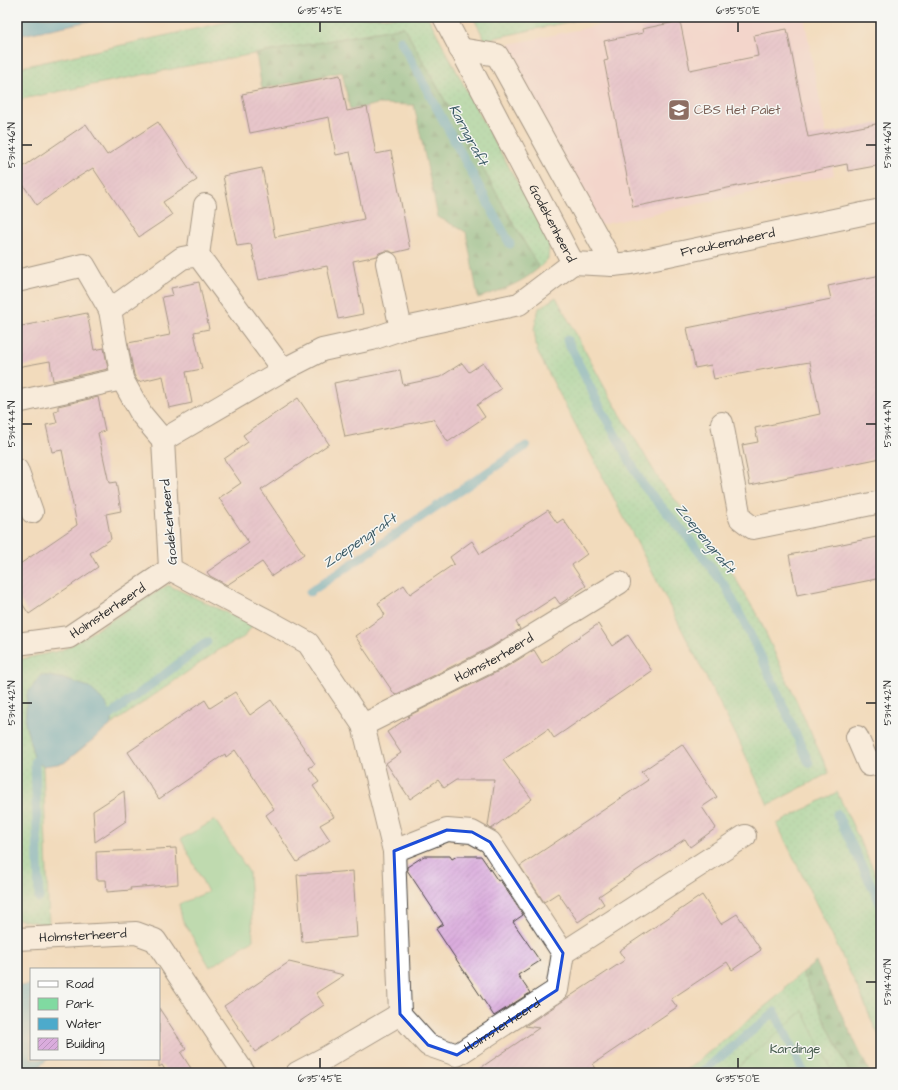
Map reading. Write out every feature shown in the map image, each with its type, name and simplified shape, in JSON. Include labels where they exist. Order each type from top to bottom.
[{"type":"street","name":"Godekenheerd","points":[[363,725],[308,643],[170,569],[163,440],[283,370],[322,350],[372,339],[401,329],[519,304],[573,263],[444,17]]},
{"type":"street","points":[[460,49],[497,55],[613,265]]},
{"type":"street","points":[[205,205],[198,255],[283,370]]},
{"type":"street","name":"Froukemaheerd","points":[[573,263],[613,265],[631,263],[881,210]]},
{"type":"street","points":[[110,310],[182,258],[198,255]]},
{"type":"street","points":[[387,263],[401,329]]},
{"type":"street","points":[[21,280],[84,265],[110,310],[122,379],[142,415],[163,440]]},
{"type":"street","points":[[17,402],[122,379]]},
{"type":"street","points":[[722,423],[740,518],[752,528],[881,502]]},
{"type":"street","points":[[17,470],[32,512]]},
{"type":"street","name":"Holmsterheerd","points":[[17,644],[69,637],[170,569]]},
{"type":"street","name":"Holmsterheerd","points":[[363,725],[496,658],[619,583]]},
{"type":"street","points":[[297,1073],[332,1065],[400,1014],[394,851],[363,725]]},
{"type":"street","points":[[857,737],[869,765],[881,762]]},
{"type":"street","points":[[394,851],[447,830],[472,832],[490,842],[563,954],[745,836]]},
{"type":"street","name":"Holmsterheerd","points":[[17,939],[136,933],[155,940],[244,1073]]},
{"type":"street","name":"Holmsterheerd","points":[[400,1014],[428,1045],[457,1055],[557,990],[563,954]]},
{"type":"highlighted area","points":[[447,830],[472,832],[490,842],[563,953],[557,990],[457,1055],[428,1045],[400,1014],[394,851]]},
{"type":"shaded area","name":"CBS Het Palet","points":[[638,17],[804,17],[834,175],[600,225],[501,46]]},
{"type":"green space","points":[[250,17],[428,17],[485,125],[550,239],[548,259],[539,268],[404,27],[182,67],[17,100],[17,68]]},
{"type":"green space","points":[[473,17],[591,17],[485,40]]},
{"type":"green space","points":[[404,27],[539,268],[518,282],[478,298],[466,232],[438,217],[414,105],[378,104],[350,110],[342,72],[262,89],[256,54]]},
{"type":"green space","points":[[556,297],[605,388],[660,481],[713,546],[731,571],[759,618],[829,773],[768,805],[739,741],[537,351],[534,329],[539,308]]},
{"type":"green space","points":[[168,585],[253,625],[244,637],[219,650],[111,725],[111,715],[27,694],[26,723],[35,761],[43,766],[49,925],[17,919],[17,660],[59,651],[70,646]]},
{"type":"green space","points":[[837,792],[881,886],[881,1039],[777,824]]},
{"type":"green space","points":[[215,820],[249,872],[253,940],[210,967],[182,919],[179,904],[208,892],[181,839]]},
{"type":"green space","points":[[816,962],[870,1073],[850,1073],[802,973]]},
{"type":"green space","points":[[802,973],[850,1073],[683,1073],[785,990],[786,986]]},
{"type":"green space","name":"Kardinge","points":[[803,1011],[833,1073],[731,1073]]},
{"type":"water","points":[[17,17],[109,17],[17,36]]},
{"type":"water","points":[[41,675],[61,678],[89,687],[106,703],[111,715],[111,725],[64,763],[43,766],[35,761],[25,723],[27,694]]},
{"type":"water","points":[[30,985],[30,1060],[47,1060],[31,1073],[17,1073],[17,986]]},
{"type":"building","points":[[680,21],[690,70],[758,56],[754,35],[787,29],[808,137],[881,123],[881,165],[848,171],[847,164],[633,207],[604,61],[608,60],[604,41],[643,33],[642,29]]},
{"type":"building","points":[[340,75],[347,111],[367,107],[376,154],[391,151],[410,249],[393,253],[390,251],[385,251],[379,253],[377,256],[353,261],[363,314],[338,319],[327,266],[259,280],[251,244],[237,246],[223,176],[262,168],[275,237],[364,219],[350,152],[336,155],[329,117],[250,133],[242,94]]},
{"type":"building","points":[[158,122],[197,180],[163,202],[172,215],[139,237],[93,168],[72,180],[37,205],[17,176],[17,171],[86,124],[107,155]]},
{"type":"building","points":[[881,275],[881,458],[750,485],[742,445],[758,442],[755,428],[820,414],[810,362],[714,379],[711,365],[695,368],[687,328],[831,299],[828,286]]},
{"type":"building","points":[[199,282],[209,329],[194,332],[202,369],[186,372],[192,403],[169,408],[163,376],[138,382],[134,375],[128,343],[170,335],[162,297],[173,295],[171,288]]},
{"type":"building","points":[[87,313],[94,350],[104,348],[108,369],[53,381],[50,361],[17,367],[17,327]]},
{"type":"building","points":[[462,363],[469,372],[483,363],[501,389],[477,405],[485,417],[448,442],[433,419],[345,437],[334,383],[400,370],[403,385],[440,377]]},
{"type":"building","points":[[98,397],[105,431],[98,433],[109,483],[116,482],[121,511],[106,514],[111,539],[90,553],[98,567],[29,614],[17,596],[17,566],[77,525],[62,450],[52,452],[46,425],[57,423],[54,411],[58,410],[58,406]]},
{"type":"building","points":[[298,398],[329,444],[261,490],[304,554],[272,576],[262,562],[227,585],[210,576],[207,572],[249,543],[219,498],[241,483],[224,459],[248,442],[243,435]]},
{"type":"building","points":[[548,510],[557,523],[563,519],[587,554],[572,565],[586,586],[560,604],[555,597],[516,622],[520,629],[491,647],[395,695],[355,636],[385,615],[378,603],[404,585],[410,594],[454,564],[450,557],[472,541],[480,554]]},
{"type":"building","points":[[881,536],[881,578],[797,595],[789,555]]},
{"type":"building","points":[[598,624],[612,646],[628,635],[652,671],[554,738],[548,729],[503,760],[532,799],[491,829],[488,826],[495,780],[456,780],[444,788],[438,780],[410,799],[386,763],[401,753],[387,732],[409,717],[408,716],[503,669],[534,650],[542,663]]},
{"type":"building","points":[[235,692],[250,715],[271,700],[315,764],[309,768],[319,782],[313,786],[334,817],[320,825],[330,840],[297,862],[266,815],[274,809],[235,750],[226,757],[225,754],[159,799],[128,752],[205,700],[210,708]]},
{"type":"building","points":[[682,744],[717,797],[702,807],[716,828],[690,847],[685,839],[599,896],[604,904],[578,922],[558,893],[544,902],[520,866],[648,780],[641,772]]},
{"type":"building","points":[[124,791],[126,821],[95,842],[93,811]]},
{"type":"building","points":[[176,848],[178,884],[130,888],[131,890],[107,892],[106,880],[97,880],[96,852]]},
{"type":"building","points":[[424,856],[450,856],[452,859],[457,856],[481,856],[498,881],[500,880],[523,915],[513,922],[540,961],[518,975],[530,993],[494,1016],[436,929],[443,924],[407,870],[407,867]]},
{"type":"building","points":[[353,871],[357,937],[302,942],[297,875]]},
{"type":"building","points":[[702,895],[721,924],[737,914],[761,950],[732,970],[727,962],[671,999],[677,1007],[593,1064],[599,1073],[473,1073],[539,1028],[525,1026],[625,960],[619,951]]},
{"type":"building","points":[[289,962],[344,975],[316,993],[324,1005],[255,1052],[224,1006]]},
{"type":"building","points":[[160,1010],[186,1049],[181,1053],[194,1073],[167,1073],[162,1065],[159,1067]]},
{"type":"waterway","name":"Karngraft","points":[[400,40],[510,244]]},
{"type":"waterway","name":"Zoepengraft","points":[[567,340],[601,409],[643,485],[687,536],[726,587],[760,654],[809,763]]},
{"type":"waterway","name":"Zoepengraft","points":[[310,592],[526,446]]},
{"type":"waterway","points":[[111,715],[207,642]]},
{"type":"waterway","name":"Zoepengraft","points":[[35,761],[39,898]]},
{"type":"waterway","name":"Zoepengraft","points":[[837,814],[881,905]]},
{"type":"waterway","points":[[701,1073],[775,1012],[804,1073]]},
{"type":"place","name":"CBS Het Palet","points":[[679,110]]}]
